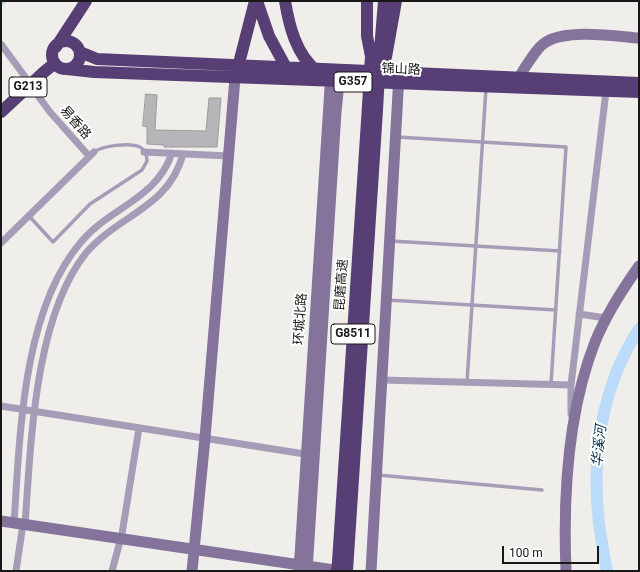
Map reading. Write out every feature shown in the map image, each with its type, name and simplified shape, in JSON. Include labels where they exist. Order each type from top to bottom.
[{"type":"highway","name":"G213","points":[[1,112],[28,81],[55,55],[73,19],[86,1]]},
{"type":"highway","points":[[235,78],[256,1]]},
{"type":"highway","points":[[256,1],[269,36],[285,67],[294,80]]},
{"type":"highway","points":[[285,1],[292,34],[301,52],[313,69]]},
{"type":"highway","points":[[367,1],[367,36],[379,57]]},
{"type":"highway","name":"昆磨高速","points":[[375,1],[379,57]]},
{"type":"highway","name":"昆磨高速","points":[[342,568],[384,1]]},
{"type":"highway","points":[[379,57],[396,1]]},
{"type":"highway","points":[[67,69],[77,64],[78,49],[72,31],[73,19]]},
{"type":"highway","name":"G357","points":[[67,69],[61,68],[55,55],[60,43],[67,41],[78,49]]},
{"type":"highway","name":"锦山路","points":[[78,49],[97,59],[285,67],[313,69],[335,76]]},
{"type":"highway","name":"锦山路","points":[[67,69],[94,72],[294,80],[335,76],[518,83],[639,83]]},
{"type":"highway","name":"锦山路","points":[[399,78],[486,87],[518,83],[606,91],[639,92]]},
{"type":"highway","name":"G213","points":[[1,101],[28,81]]},
{"type":"highway","name":"昆磨高速","points":[[342,568],[373,157],[375,109]]},
{"type":"street","points":[[518,83],[537,50],[546,42],[558,37],[597,35],[639,38]]},
{"type":"street","name":"易香路","points":[[1,44],[50,112],[91,154]]},
{"type":"street","name":"环城北路","points":[[303,568],[335,76]]},
{"type":"street","points":[[192,571],[205,438],[235,78]]},
{"type":"street","points":[[371,571],[399,78]]},
{"type":"street","points":[[572,439],[571,385],[606,91]]},
{"type":"street","points":[[144,152],[229,156]]},
{"type":"street","points":[[21,524],[22,410],[30,365],[40,325],[51,292],[65,264],[80,243],[96,226],[137,200],[151,188],[165,170],[172,153]]},
{"type":"street","points":[[1,243],[91,154]]},
{"type":"street","points":[[16,571],[34,412],[41,368],[54,317],[62,296],[77,266],[105,234],[148,206],[162,193],[177,171],[183,154]]},
{"type":"street","points":[[566,571],[567,496],[572,439],[584,374],[606,318],[639,266]]},
{"type":"street","points":[[579,314],[606,318]]},
{"type":"street","points":[[382,380],[571,385]]},
{"type":"street","points":[[1,406],[311,455]]},
{"type":"street","points":[[112,571],[121,539],[139,428]]},
{"type":"street","points":[[1,521],[303,568],[342,568]]},
{"type":"lane","points":[[467,382],[486,87]]},
{"type":"lane","points":[[396,137],[566,147],[551,384]]},
{"type":"lane","points":[[29,216],[53,242],[90,204],[142,170],[147,161],[144,152],[137,146],[100,147],[91,154]]},
{"type":"lane","points":[[390,241],[560,251]]},
{"type":"lane","points":[[386,300],[556,310]]},
{"type":"lane","points":[[376,475],[542,490]]},
{"type":"building","points":[[146,94],[157,95],[155,130],[206,131],[209,98],[221,98],[217,147],[164,147],[164,145],[147,144],[147,127],[143,126]]},
{"type":"waterway","points":[[1,6],[6,1]]},
{"type":"waterway","name":"华溪河","points":[[607,571],[600,529],[597,498],[598,447],[602,422],[616,374],[626,351],[639,329]]}]
